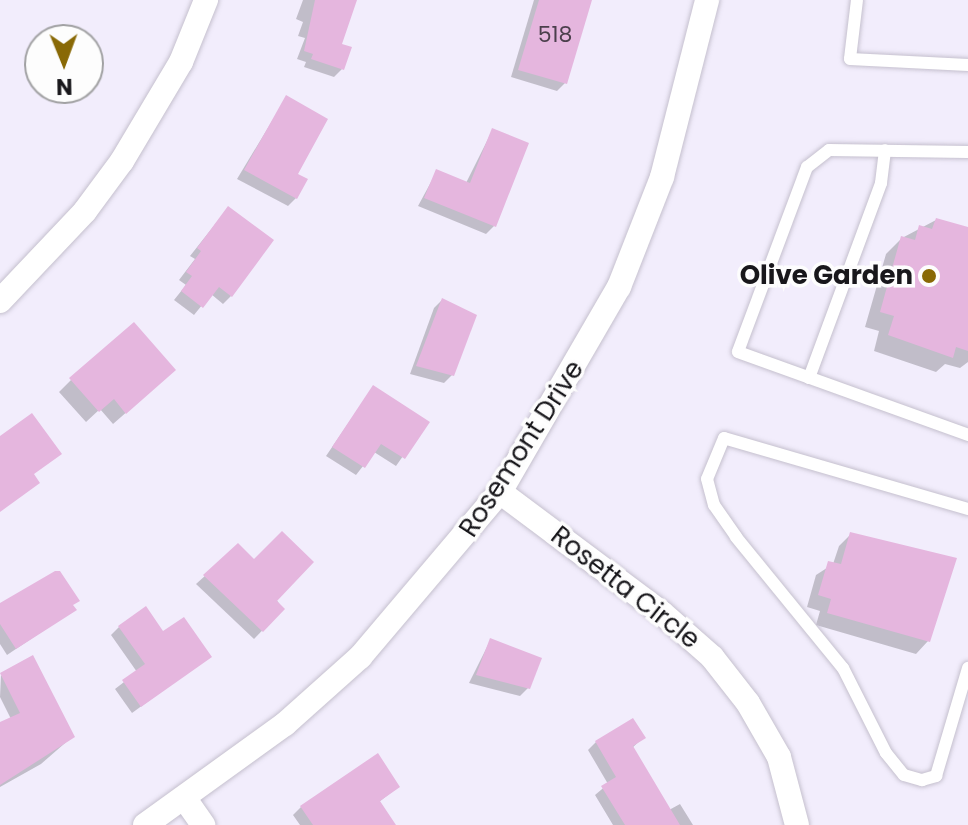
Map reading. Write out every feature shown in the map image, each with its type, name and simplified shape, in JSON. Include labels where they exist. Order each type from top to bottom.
[{"type":"street","points":[[0,301],[68,230],[122,161],[181,62],[206,0]]},
{"type":"street","name":"Rosemont Drive","points":[[145,825],[285,724],[360,657],[500,492],[576,369],[619,287],[662,177],[707,0]]},
{"type":"street","name":"Rosetta Circle","points":[[500,492],[662,613],[712,657],[748,703],[779,757],[797,825]]},
{"type":"street","points":[[185,799],[203,825]]},
{"type":"lane","points":[[857,0],[850,59],[968,65]]},
{"type":"lane","points":[[968,152],[829,150],[807,167],[738,352],[968,435]]},
{"type":"lane","points":[[809,378],[881,183],[885,150]]},
{"type":"lane","points":[[968,509],[724,438],[707,479],[714,505],[843,668],[886,753],[904,775],[922,780],[936,776],[968,668]]},
{"type":"building","points":[[315,0],[357,0],[342,44],[352,47],[344,70],[311,59],[313,54],[304,51]]},
{"type":"building","points":[[539,0],[592,0],[567,84],[518,70]]},
{"type":"building","points":[[286,95],[328,119],[298,174],[308,179],[297,199],[244,170]]},
{"type":"building","points":[[492,128],[529,143],[496,227],[424,198],[436,169],[470,183]]},
{"type":"building","points":[[228,206],[274,240],[232,297],[219,287],[203,308],[181,291],[192,276],[186,272],[201,251],[197,248]]},
{"type":"building","name":"Olive Garden","points":[[936,218],[968,227],[968,351],[956,347],[953,358],[888,335],[894,316],[880,312],[901,236],[915,240],[919,225],[932,229]]},
{"type":"building","points":[[442,298],[477,315],[454,376],[416,366]]},
{"type":"building","points":[[134,322],[176,370],[126,414],[114,399],[99,412],[69,378]]},
{"type":"building","points":[[373,385],[430,422],[405,459],[381,444],[365,468],[332,447]]},
{"type":"building","points":[[32,413],[62,454],[34,474],[40,483],[0,512],[0,436]]},
{"type":"building","points":[[282,531],[314,562],[277,601],[285,609],[263,632],[203,575],[238,543],[254,559]]},
{"type":"building","points":[[850,532],[957,558],[930,642],[827,613],[831,599],[818,595],[828,561],[841,564]]},
{"type":"building","points":[[60,571],[80,601],[73,605],[77,610],[16,649],[0,624],[0,603]]},
{"type":"building","points":[[146,606],[163,631],[184,617],[212,657],[141,707],[122,680],[145,664],[118,626]]},
{"type":"building","points":[[490,638],[542,658],[530,689],[476,675]]},
{"type":"building","points":[[33,655],[75,737],[0,785],[0,722],[20,713],[0,673]]},
{"type":"building","points":[[633,718],[646,738],[633,746],[680,825],[625,825],[601,786],[616,777],[595,741]]},
{"type":"building","points":[[378,753],[400,787],[380,801],[396,825],[313,825],[300,806]]},
{"type":"place","name":"Olive Garden","points":[[929,276]]}]
